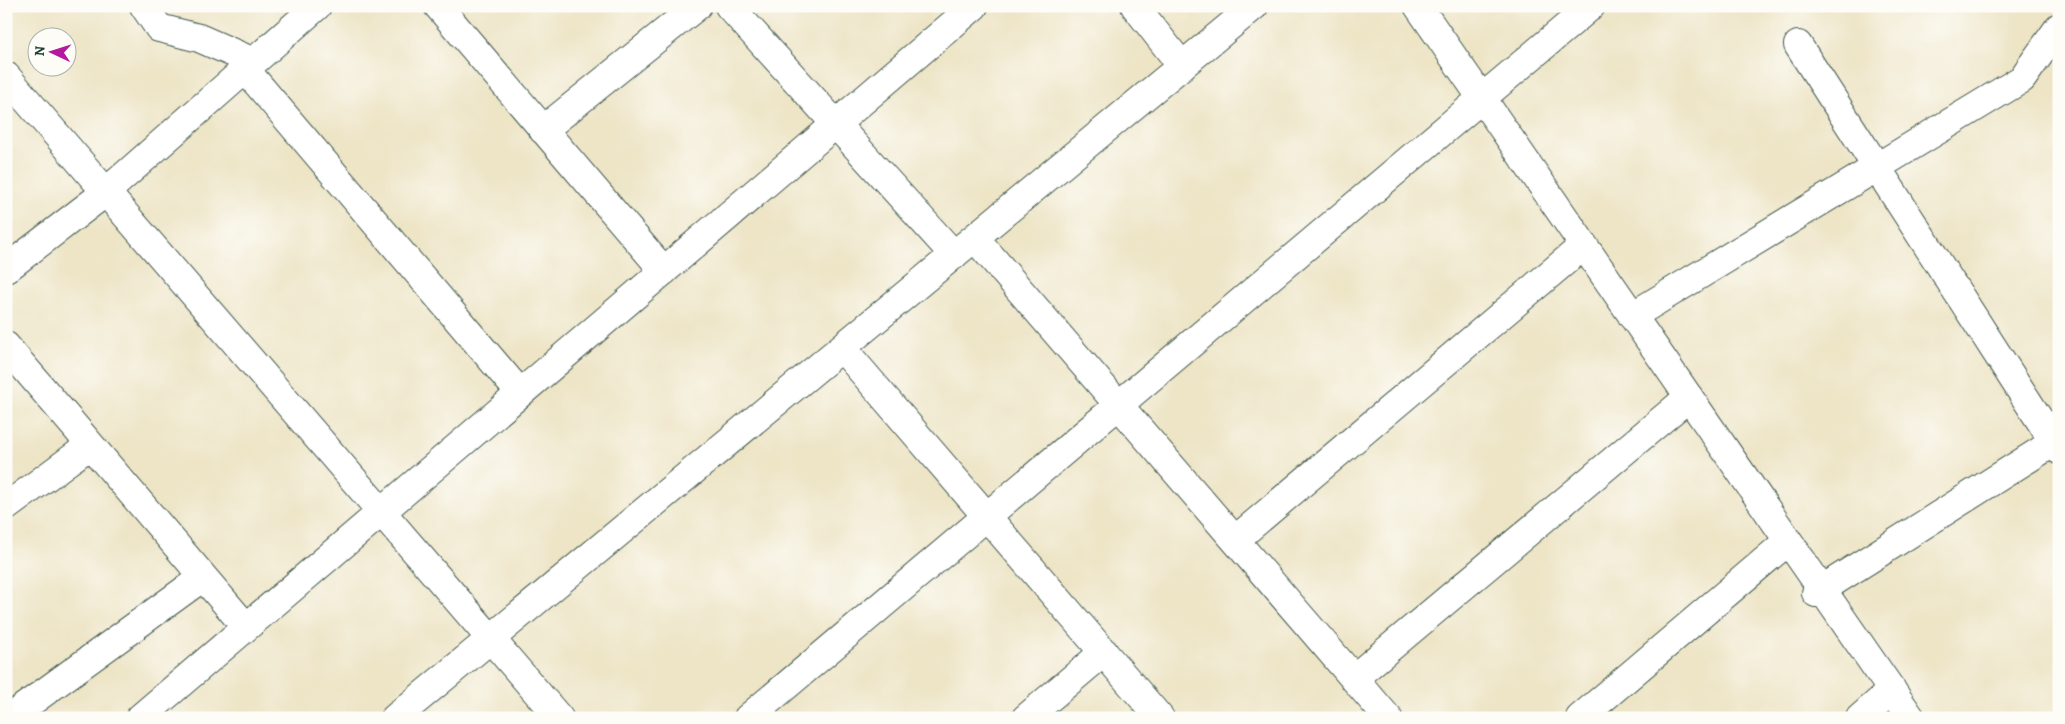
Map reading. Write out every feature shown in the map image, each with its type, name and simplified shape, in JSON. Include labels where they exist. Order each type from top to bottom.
[{"type":"street","points":[[144,6],[159,28],[199,38],[250,65],[520,393]]},
{"type":"street","points":[[6,269],[106,192],[317,6]]},
{"type":"street","points":[[438,6],[664,271]]},
{"type":"street","points":[[543,130],[697,6]]},
{"type":"street","points":[[729,6],[837,123],[954,255]]},
{"type":"street","points":[[140,718],[974,6]]},
{"type":"street","points":[[1135,6],[1182,66]]},
{"type":"street","points":[[395,718],[1254,6]]},
{"type":"street","points":[[1418,6],[1788,541],[1818,591],[1911,718]]},
{"type":"street","points":[[748,718],[1591,6]]},
{"type":"street","points":[[1632,316],[2022,79],[2059,27]]},
{"type":"street","points":[[1798,45],[2057,444],[1818,591]]},
{"type":"street","points":[[6,76],[559,718]]},
{"type":"street","points":[[975,238],[1388,718]]},
{"type":"street","points":[[1235,540],[1583,246]]},
{"type":"street","points":[[6,346],[246,627]]},
{"type":"street","points":[[842,348],[1160,718]]},
{"type":"street","points":[[1354,678],[1689,397]]},
{"type":"street","points":[[6,507],[90,445]]},
{"type":"street","points":[[1580,718],[1788,541]]},
{"type":"street","points":[[9,718],[204,577]]},
{"type":"street","points":[[1026,718],[1104,652]]},
{"type":"street","points":[[1860,718],[1892,690]]}]
